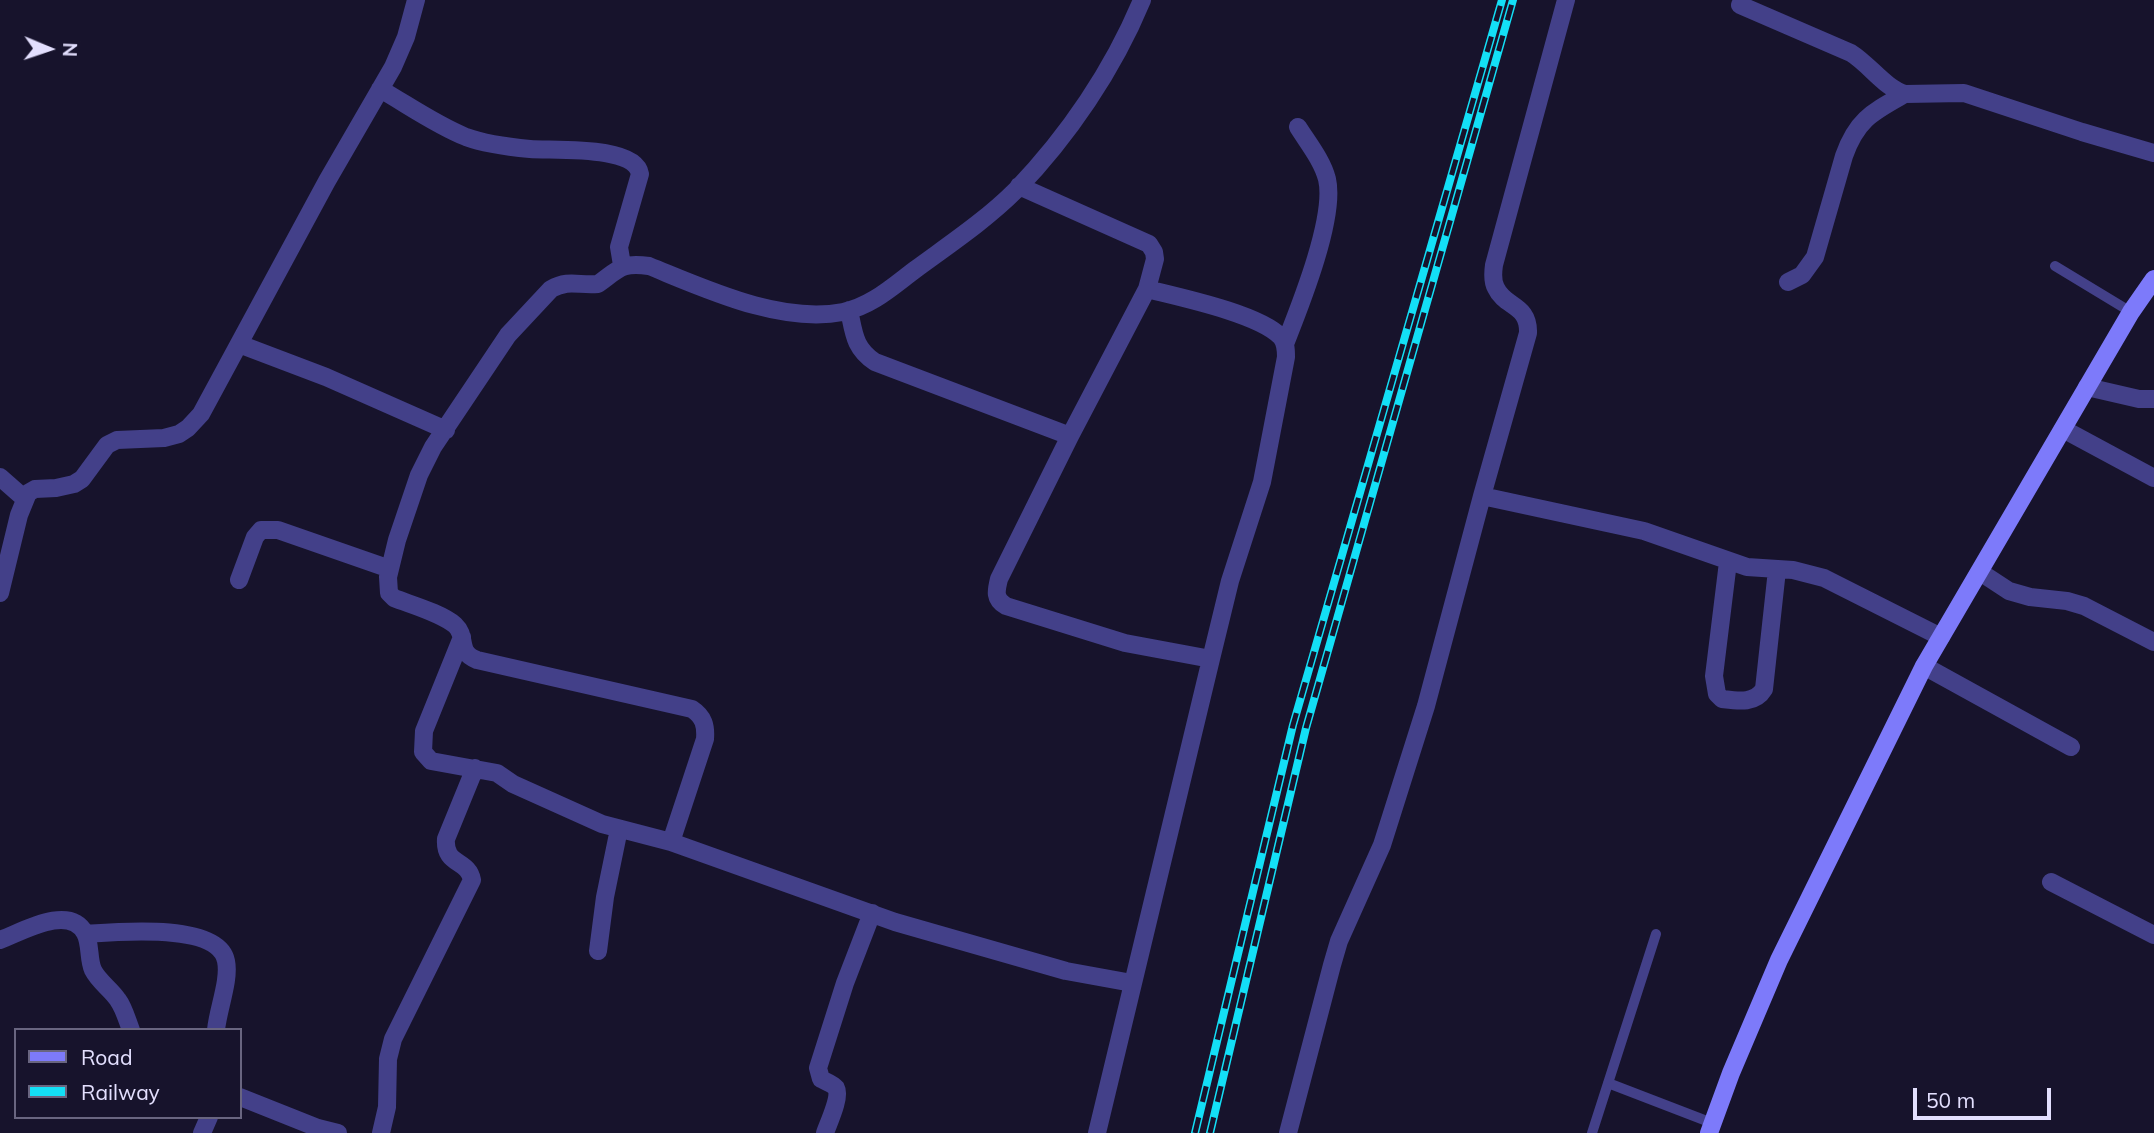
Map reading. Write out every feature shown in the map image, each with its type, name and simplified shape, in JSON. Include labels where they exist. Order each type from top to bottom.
[{"type":"main road","points":[[1710,1128],[1779,960],[1924,666],[2131,312],[2154,279]]},
{"type":"street","points":[[0,593],[24,499],[35,489],[74,484],[82,478],[107,445],[117,440],[164,438],[179,434],[201,414],[327,181],[393,67],[406,37],[416,0]]},
{"type":"street","points":[[671,842],[705,739],[704,722],[700,715],[692,709],[469,657],[459,630],[446,619],[394,598],[389,593],[387,587],[397,540],[419,475],[433,447],[508,335],[551,289],[566,283],[598,284],[622,265],[649,266],[759,307],[813,314],[866,305],[974,228],[1019,186],[1060,140],[1110,63],[1142,0]]},
{"type":"street","points":[[1288,1133],[1336,953],[1382,845],[1426,706],[1528,333],[1526,316],[1495,287],[1494,265],[1566,0]]},
{"type":"street","points":[[1740,5],[1851,53],[1866,63],[1887,85],[1905,94],[1964,93],[2154,153]]},
{"type":"street","points":[[380,89],[468,138],[530,149],[603,153],[634,162],[639,167],[640,174],[619,247],[622,265]]},
{"type":"street","points":[[1788,282],[1802,275],[1815,257],[1849,140],[1858,125],[1905,94]]},
{"type":"street","points":[[1097,1133],[1210,659],[1230,581],[1262,481],[1285,364],[1285,344],[1313,267],[1327,214],[1329,192],[1326,177],[1298,127]]},
{"type":"street","points":[[1019,186],[1149,244],[1155,260],[1147,289],[999,579],[996,596],[999,602],[1006,606],[1069,627],[1125,643],[1210,659]]},
{"type":"street","points":[[1147,289],[1220,308],[1251,320],[1271,329],[1285,344]]},
{"type":"street","points":[[849,310],[857,342],[863,354],[875,362],[1070,436]]},
{"type":"street","points":[[239,344],[336,381],[446,430]]},
{"type":"street","points":[[2087,387],[2139,399],[2154,399]]},
{"type":"street","points":[[2063,429],[2154,478]]},
{"type":"street","points":[[0,477],[24,499]]},
{"type":"street","points":[[1482,496],[1644,531],[1747,567],[1793,570],[1824,578],[1941,637]]},
{"type":"street","points":[[239,580],[255,537],[261,530],[270,529],[390,569]]},
{"type":"street","points":[[1728,562],[1714,676],[1717,694],[1722,699],[1753,700],[1764,690],[1777,570]]},
{"type":"street","points":[[1980,572],[2009,591],[2084,606],[2154,642]]},
{"type":"street","points":[[462,637],[424,731],[422,746],[425,757],[432,761],[497,773],[513,784],[590,819],[671,842],[895,922],[1045,965],[1132,984]]},
{"type":"street","points":[[1924,666],[2071,747]]},
{"type":"street","points":[[381,1133],[387,1107],[388,1059],[393,1039],[472,880],[466,869],[451,859],[446,848],[446,839],[475,768]]},
{"type":"street","points":[[598,951],[605,897],[619,829]]},
{"type":"street","points":[[2050,882],[2154,935]]},
{"type":"street","points":[[825,1133],[837,1091],[821,1079],[818,1068],[872,912]]},
{"type":"street","points":[[0,940],[44,922],[72,922],[80,927],[86,934],[93,970],[116,997],[130,1028]]},
{"type":"street","points":[[86,934],[152,931],[178,933],[215,945],[224,954],[227,970],[216,1028]]},
{"type":"street","points":[[242,1098],[318,1128],[338,1133]]},
{"type":"lane","points":[[2055,266],[2131,312]]},
{"type":"lane","points":[[1592,1133],[1656,934]]},
{"type":"lane","points":[[1608,1083],[1710,1128]]},
{"type":"railway","points":[[1195,1133],[1293,725],[1502,0]]},
{"type":"railway","points":[[1210,1133],[1306,728],[1513,0]]}]
